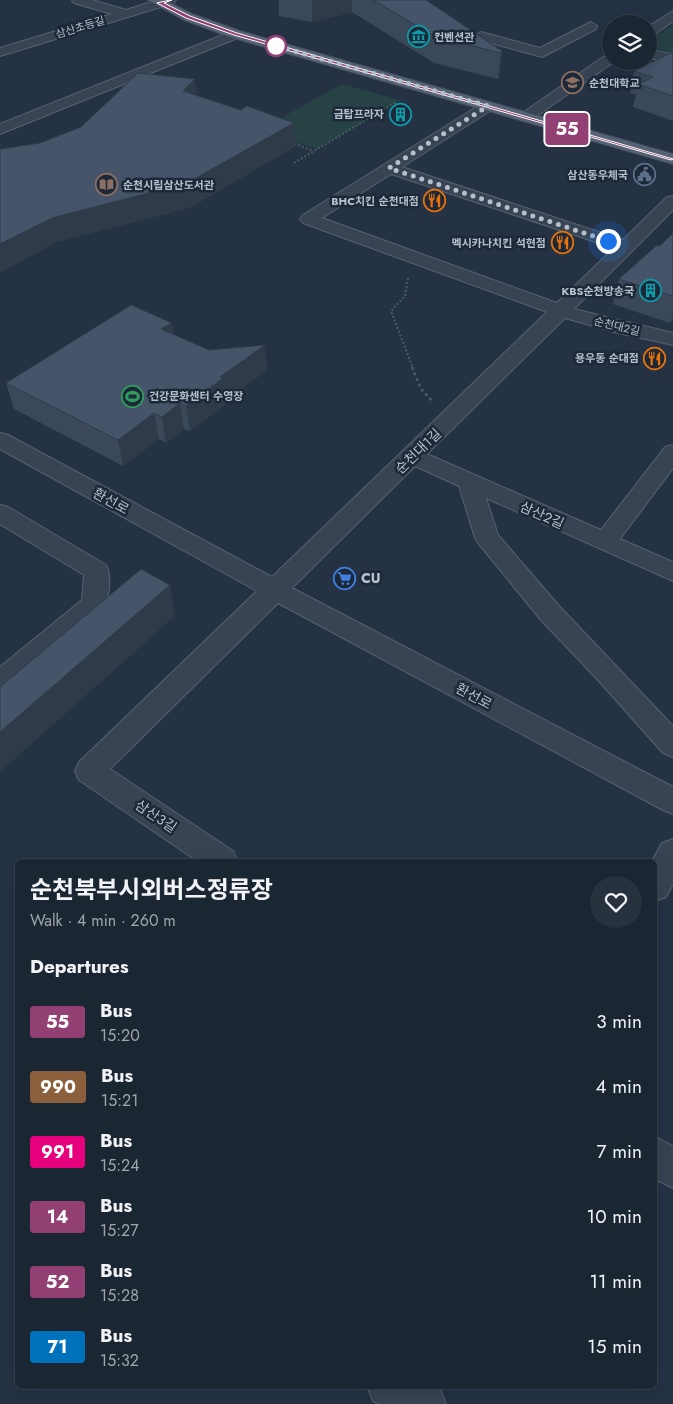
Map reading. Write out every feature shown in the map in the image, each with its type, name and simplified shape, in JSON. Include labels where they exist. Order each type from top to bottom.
[{"type":"main road","points":[[161,1],[188,17],[235,34],[673,159]]},
{"type":"street","points":[[78,0],[124,13]]},
{"type":"street","name":"삼산초등길","points":[[0,52],[161,1]]},
{"type":"street","points":[[657,26],[673,15]]},
{"type":"street","points":[[481,36],[542,53],[591,26]]},
{"type":"street","points":[[0,129],[235,34]]},
{"type":"street","points":[[653,74],[672,58],[657,55]]},
{"type":"street","points":[[526,118],[602,64]]},
{"type":"street","points":[[488,106],[309,218],[561,311]]},
{"type":"street","points":[[389,168],[627,247]]},
{"type":"street","name":"순천대1길","points":[[275,590],[673,201]]},
{"type":"street","name":"순천대2길","points":[[561,311],[618,327],[673,339]]},
{"type":"street","name":"환선로","points":[[0,440],[275,590],[673,801]]},
{"type":"street","points":[[604,542],[673,452]]},
{"type":"street","name":"삼산2길","points":[[412,456],[673,572]]},
{"type":"street","points":[[470,483],[487,538],[550,613],[609,674],[673,745]]},
{"type":"street","points":[[0,513],[97,571],[94,604],[0,682]]},
{"type":"street","name":"삼산3길","points":[[219,859],[89,771],[275,590]]},
{"type":"street","points":[[657,883],[673,853]]},
{"type":"street","points":[[657,1157],[673,1169]]},
{"type":"street","points":[[394,1389],[425,1404]]},
{"type":"path","points":[[294,163],[422,87]]},
{"type":"path","points":[[287,141],[314,151]]},
{"type":"path","points":[[419,259],[409,271],[405,296],[391,311],[421,389],[451,418]]},
{"type":"green space","points":[[673,25],[673,53],[657,49],[657,36]]},
{"type":"green space","points":[[342,84],[400,100],[317,149],[285,138],[277,120]]},
{"type":"building","points":[[373,0],[426,0],[502,51],[501,53],[436,37]]},
{"type":"building","points":[[673,52],[673,96],[638,84],[653,77],[634,71],[657,70],[657,60]]},
{"type":"building","points":[[138,73],[195,79],[183,91],[241,110],[247,106],[294,123],[187,183],[52,218],[0,244],[0,149],[40,143],[81,127]]},
{"type":"building","points":[[673,233],[673,296],[619,279],[657,245],[660,246]]},
{"type":"building","name":"건강문화센터 수영장","points":[[131,305],[172,323],[161,329],[209,350],[265,345],[220,377],[223,378],[186,406],[180,403],[162,417],[154,413],[118,440],[6,383]]},
{"type":"building","points":[[141,569],[170,585],[0,732],[0,687]]},
{"type":"bus line","name":"55","points":[[170,0],[160,3],[188,17],[235,34],[673,159]]},
{"type":"place","name":"컨벤션관","points":[[418,37]]},
{"type":"place","name":"순천대학교","points":[[573,83]]},
{"type":"place","name":"금탑프라자","points":[[400,114]]},
{"type":"place","name":"삼산동우체국","points":[[644,175]]},
{"type":"place","name":"순천시립삼산도서관","points":[[107,185]]},
{"type":"place","name":"BHC치킨 순천대점","points":[[435,201]]},
{"type":"place","name":"멕시카나치킨 석현점","points":[[562,243]]},
{"type":"place","name":"KBS순천방송국","points":[[650,291]]},
{"type":"place","name":"용우동 순대점","points":[[655,358]]},
{"type":"place","name":"건강문화센터 수영장","points":[[133,396]]},
{"type":"place","name":"CU","points":[[345,578]]},
{"type":"route","points":[[276,46],[273,45],[488,106],[389,168],[608,241]]}]
